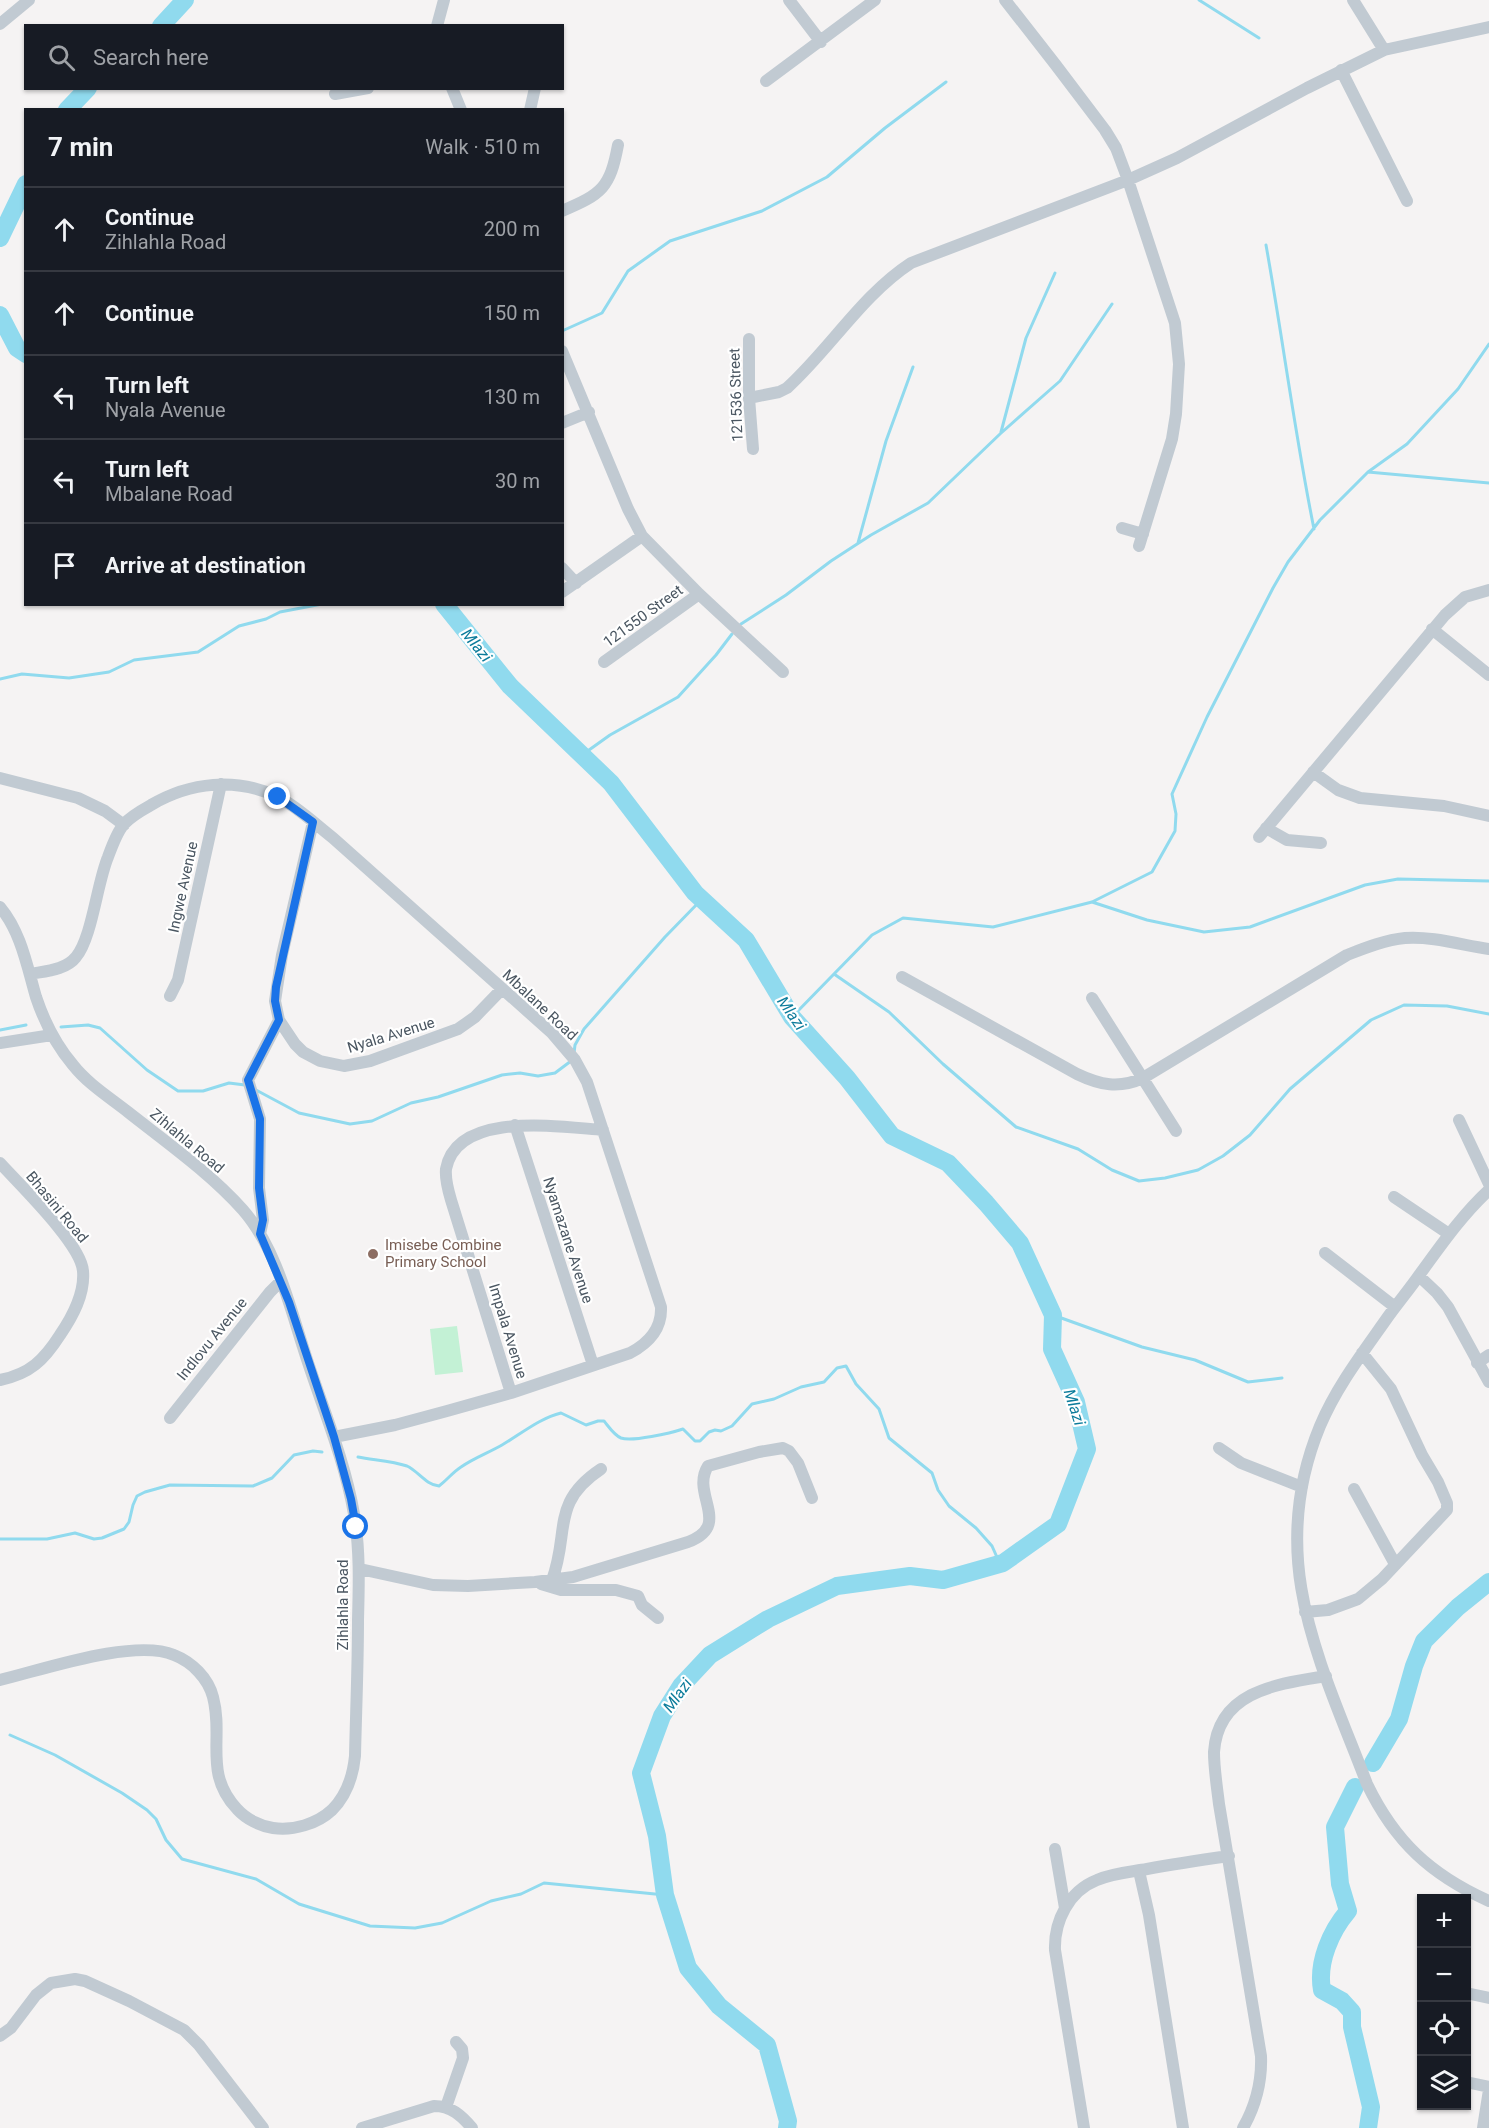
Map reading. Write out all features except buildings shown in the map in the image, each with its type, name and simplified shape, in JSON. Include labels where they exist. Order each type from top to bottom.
[{"type":"street","points":[[0,24],[29,0]]},
{"type":"street","points":[[438,24],[444,0]]},
{"type":"street","points":[[789,0],[821,42]]},
{"type":"street","points":[[766,81],[875,0]]},
{"type":"street","points":[[1005,0],[1105,130],[1116,148],[1169,300],[1179,364],[1172,439],[1141,540],[1122,528]]},
{"type":"street","points":[[1353,0],[1384,50]]},
{"type":"street","points":[[749,398],[779,392],[787,388],[874,296],[900,270],[911,263],[1128,180],[1188,152],[1341,70],[1384,50],[1489,27]]},
{"type":"street","points":[[1341,70],[1407,201]]},
{"type":"street","points":[[335,94],[357,90]]},
{"type":"street","points":[[453,90],[460,108]]},
{"type":"street","points":[[530,108],[535,90]]},
{"type":"street","points":[[564,210],[591,199],[602,189],[611,175],[618,145]]},
{"type":"street","name":"121536 Street","points":[[749,339],[749,398],[753,449]]},
{"type":"street","points":[[564,356],[642,536],[699,594],[783,672]]},
{"type":"street","points":[[564,422],[589,412]]},
{"type":"street","points":[[564,591],[642,536]]},
{"type":"street","points":[[564,570],[576,583]]},
{"type":"street","points":[[1322,843],[1287,840],[1262,832],[1432,629],[1458,603],[1474,593],[1489,590]]},
{"type":"street","name":"121550 Street","points":[[604,662],[699,594]]},
{"type":"street","points":[[1432,629],[1489,675]]},
{"type":"street","points":[[1313,772],[1338,790],[1352,796],[1444,806],[1489,816]]},
{"type":"street","points":[[0,778],[78,798],[105,811],[124,825]]},
{"type":"street","name":"Mbalane Road","points":[[30,974],[67,965],[81,950],[104,866],[124,825],[141,811],[170,795],[198,786],[221,784],[248,787],[263,791],[288,803],[313,822],[552,1032],[575,1060],[587,1082],[661,1307],[661,1315],[654,1334],[641,1347],[511,1393],[419,1419],[334,1437]]},
{"type":"street","name":"Ingwe Avenue","points":[[170,996],[181,966],[221,784]]},
{"type":"street","name":"Nyala Avenue","points":[[313,822],[276,987],[275,1001],[279,1020],[295,1044],[311,1058],[344,1066],[357,1064],[458,1029],[475,1017],[502,989]]},
{"type":"street","name":"Zihlahla Road","points":[[0,907],[13,926],[37,999],[52,1035],[82,1075],[172,1146],[231,1197],[260,1234],[281,1281],[334,1437],[351,1499],[360,1569],[355,1756],[351,1778],[347,1789],[332,1810],[320,1819],[303,1826],[279,1829],[269,1827],[241,1814],[224,1793],[219,1781],[216,1764],[216,1717],[207,1682],[196,1669],[173,1655],[160,1651],[133,1651],[65,1662],[0,1680]]},
{"type":"street","points":[[902,977],[1087,1079],[1112,1086],[1143,1078],[1347,955],[1365,948],[1404,938],[1435,940],[1489,949]]},
{"type":"street","points":[[1092,998],[1176,1131]]},
{"type":"street","points":[[260,1234],[263,1220],[259,1188],[260,1119],[248,1080],[279,1020]]},
{"type":"street","points":[[0,1043],[52,1035]]},
{"type":"street","points":[[1458,1120],[1488,1190],[1449,1234],[1341,1385],[1320,1427],[1302,1487],[1297,1549],[1300,1587],[1305,1612],[1326,1676],[1367,1784],[1386,1820],[1410,1849],[1429,1866],[1460,1887],[1489,1901]]},
{"type":"street","name":"Impala Avenue","points":[[511,1393],[451,1200],[446,1175],[449,1161],[462,1143],[488,1130],[515,1125],[603,1130]]},
{"type":"street","name":"Nyamazane Avenue","points":[[515,1125],[592,1365]]},
{"type":"street","name":"Bhasini Road","points":[[0,1162],[74,1247],[83,1270],[81,1293],[76,1308],[50,1349],[32,1368],[18,1376],[0,1380]]},
{"type":"street","points":[[1394,1197],[1449,1234]]},
{"type":"street","points":[[1325,1253],[1395,1307]]},
{"type":"street","points":[[1419,1276],[1448,1307],[1489,1382]]},
{"type":"street","name":"Indlovu Avenue","points":[[170,1418],[281,1281]]},
{"type":"street","points":[[1305,1612],[1328,1610],[1358,1599],[1446,1513],[1447,1503],[1391,1389],[1362,1353]]},
{"type":"street","points":[[1477,1363],[1489,1355]]},
{"type":"street","points":[[1219,1448],[1241,1463],[1302,1487]]},
{"type":"street","points":[[360,1569],[433,1585],[468,1586],[536,1582],[586,1573],[702,1536],[707,1530],[710,1518],[702,1483],[708,1466],[768,1450],[789,1451],[798,1463],[812,1498]]},
{"type":"street","points":[[552,1580],[557,1568],[568,1504],[580,1484],[601,1468]]},
{"type":"street","points":[[1354,1489],[1395,1564]]},
{"type":"street","points":[[536,1582],[561,1590],[623,1591],[638,1596],[642,1605],[658,1618]]},
{"type":"street","points":[[1243,2128],[1258,2094],[1261,2056],[1215,1766],[1215,1744],[1222,1724],[1234,1706],[1254,1692],[1326,1676]]},
{"type":"street","points":[[1055,1849],[1065,1908]]},
{"type":"street","points":[[1084,2128],[1054,1950],[1056,1931],[1065,1908],[1082,1889],[1098,1880],[1229,1856]]},
{"type":"street","points":[[1139,1871],[1149,1915],[1183,2128]]},
{"type":"street","points":[[0,2036],[11,2028],[36,1995],[51,1983],[75,1979],[85,1981],[184,2030],[199,2045],[263,2128]]},
{"type":"street","points":[[1471,1994],[1489,1998]]},
{"type":"street","points":[[446,2106],[464,2058],[462,2049],[456,2042]]},
{"type":"street","points":[[1471,2083],[1489,2089],[1483,2128]]},
{"type":"street","points":[[366,2127],[420,2109],[446,2106],[460,2115],[472,2128]]},
{"type":"green space","points":[[457,1326],[463,1372],[435,1375],[430,1329]]},
{"type":"waterway","name":"Mlazi","points":[[163,24],[185,0]]},
{"type":"waterway","points":[[1199,0],[1259,38]]},
{"type":"waterway","points":[[564,330],[602,313],[628,271],[670,241],[762,211],[827,177],[885,128],[946,82]]},
{"type":"waterway","name":"Mlazi","points":[[69,108],[86,90]]},
{"type":"waterway","name":"Mlazi","points":[[0,238],[24,188]]},
{"type":"waterway","points":[[0,219],[7,221]]},
{"type":"waterway","points":[[1266,245],[1314,529]]},
{"type":"waterway","points":[[1001,432],[1026,338],[1055,273]]},
{"type":"waterway","points":[[741,624],[871,535],[928,503],[1000,434],[1060,381],[1112,304]]},
{"type":"waterway","name":"Mlazi","points":[[0,315],[17,348],[24,353]]},
{"type":"waterway","points":[[792,1017],[872,935],[903,918],[993,927],[1092,902],[1152,872],[1175,831],[1176,814],[1172,794],[1207,717],[1288,562],[1320,520],[1368,472],[1407,444],[1458,389],[1489,344]]},
{"type":"waterway","points":[[858,543],[886,441],[913,367]]},
{"type":"waterway","points":[[1368,472],[1489,483]]},
{"type":"waterway","points":[[0,679],[22,674],[69,678],[109,672],[134,660],[198,652],[239,626],[266,619],[280,612],[312,606]]},
{"type":"waterway","name":"Mlazi","points":[[446,606],[510,686],[611,783],[695,893],[746,940],[792,1017],[847,1078],[892,1136],[948,1163],[1020,1243],[1053,1315],[1052,1349],[1076,1402],[1087,1449],[1058,1524],[1003,1563],[943,1580],[910,1576],[837,1586],[768,1619],[710,1655],[681,1686],[662,1716],[641,1773],[657,1836],[665,1895],[688,1968],[719,2006],[767,2045],[788,2121],[787,2128]]},
{"type":"waterway","points":[[582,755],[610,735],[678,697],[732,634]]},
{"type":"waterway","points":[[1092,902],[1147,920],[1204,932],[1250,927],[1365,885],[1398,879],[1489,881]]},
{"type":"waterway","points":[[574,1053],[575,1045],[584,1029],[665,937],[702,899]]},
{"type":"waterway","points":[[834,974],[889,1012],[943,1064],[1016,1127],[1078,1149],[1112,1170],[1139,1181],[1165,1178],[1198,1170],[1223,1156],[1250,1135],[1290,1089],[1371,1020],[1404,1005],[1447,1006],[1489,1014]]},
{"type":"waterway","points":[[0,1030],[26,1025]]},
{"type":"waterway","points":[[61,1027],[88,1025],[100,1028],[147,1070],[178,1091],[203,1091],[229,1083],[245,1085]]},
{"type":"waterway","points":[[256,1090],[299,1113],[350,1124],[372,1121],[411,1103],[438,1097],[502,1075],[520,1073],[538,1076],[555,1073],[571,1061]]},
{"type":"waterway","points":[[1053,1315],[1142,1347],[1195,1360],[1248,1382],[1282,1378]]},
{"type":"waterway","points":[[358,1457],[407,1466],[430,1483],[439,1486],[466,1464],[538,1422],[561,1413],[586,1425],[604,1421],[621,1438],[642,1438],[683,1429],[695,1441],[700,1441],[709,1432],[721,1431],[732,1426],[752,1404],[774,1399],[801,1387],[824,1382],[837,1368],[846,1366],[856,1384],[879,1409],[889,1438],[932,1473],[938,1490],[949,1506],[976,1528],[992,1546],[1000,1564]]},
{"type":"waterway","points":[[0,1539],[47,1539],[75,1533],[94,1539],[102,1538],[124,1529],[129,1522],[137,1496],[145,1492],[170,1485],[253,1486],[272,1478],[294,1455],[313,1451],[322,1452]]},
{"type":"waterway","points":[[1373,1763],[1399,1719],[1414,1666],[1424,1641],[1458,1607],[1489,1582]]},
{"type":"waterway","points":[[10,1735],[55,1755],[147,1810],[156,1819],[166,1840],[182,1859],[256,1879],[299,1904],[370,1926],[415,1928],[442,1923],[491,1901],[521,1894],[544,1883],[665,1895]]},
{"type":"waterway","points":[[1355,1787],[1335,1827],[1340,1884],[1348,1911],[1331,1937],[1324,1958],[1321,1979],[1322,1990],[1342,2001],[1352,2012],[1352,2027],[1371,2107],[1368,2128]]},
{"type":"place","name":"Imisebe Combine Primary School","points":[[373,1254]]},
{"type":"route","points":[[278,797],[313,822],[276,987],[275,1001],[279,1020],[253,1066],[248,1080],[260,1115],[259,1188],[263,1224],[260,1234],[289,1302],[334,1437],[356,1527]]}]
